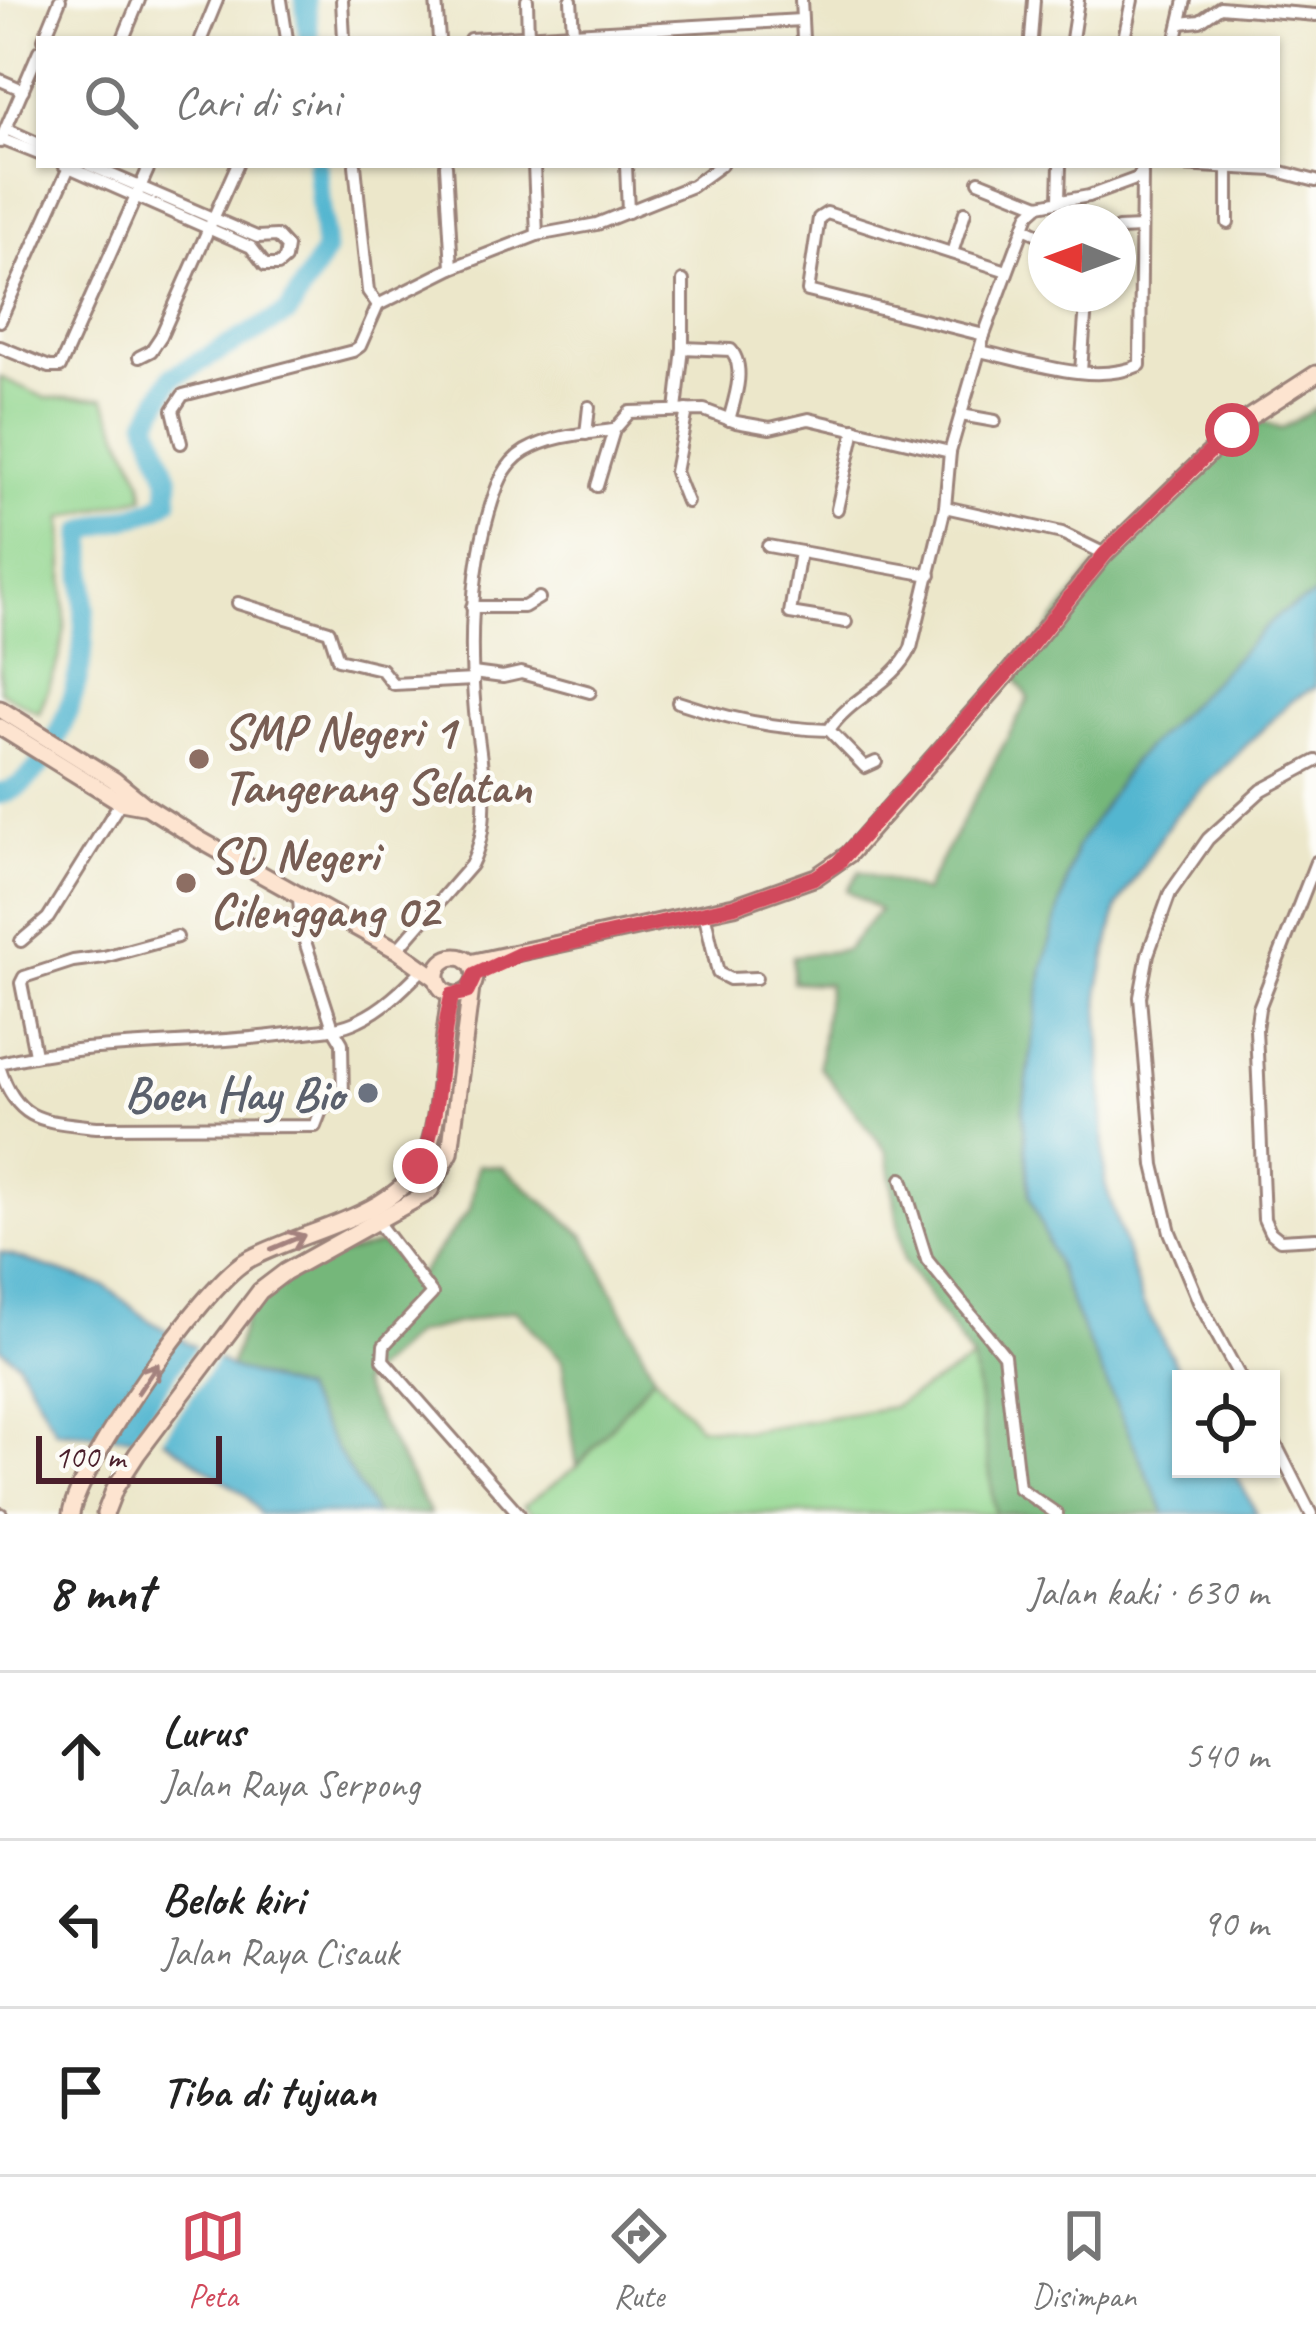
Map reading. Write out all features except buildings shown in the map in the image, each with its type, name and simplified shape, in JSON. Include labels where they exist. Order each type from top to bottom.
[{"type":"main road","points":[[3,721],[298,897],[398,949],[425,969],[440,988],[452,995],[463,994],[472,975],[520,954],[778,892],[816,877],[849,854],[1105,554],[1242,422],[1316,374]]},
{"type":"main road","points":[[425,969],[454,957],[472,975]]},
{"type":"main road","points":[[71,1514],[74,1495],[101,1448],[194,1308],[226,1274],[249,1259],[373,1217],[430,1192],[450,1153],[472,975]]},
{"type":"main road","points":[[105,1514],[137,1454],[260,1292],[373,1217],[420,1166],[431,1139],[442,1031],[452,995]]},
{"type":"street","points":[[45,36],[60,0]]},
{"type":"street","points":[[124,36],[140,0]]},
{"type":"street","points":[[203,36],[217,0]]},
{"type":"street","points":[[281,0],[287,36]]},
{"type":"street","points":[[342,0],[344,36]]},
{"type":"street","points":[[436,0],[439,36]]},
{"type":"street","points":[[527,0],[528,36]]},
{"type":"street","points":[[571,0],[573,32]]},
{"type":"street","points":[[800,0],[803,36]]},
{"type":"street","points":[[1030,36],[1034,0]]},
{"type":"street","points":[[1072,36],[1075,0]]},
{"type":"street","points":[[1125,36],[1132,0]]},
{"type":"street","points":[[1177,36],[1185,0]]},
{"type":"street","points":[[1180,22],[1200,21],[1220,8],[1316,15]]},
{"type":"street","points":[[537,36],[801,20]]},
{"type":"street","points":[[712,24],[713,36]]},
{"type":"street","points":[[2,136],[36,58]]},
{"type":"street","points":[[0,80],[23,89]]},
{"type":"street","points":[[2,136],[36,143]]},
{"type":"street","points":[[2,136],[36,153]]},
{"type":"street","points":[[0,321],[67,168]]},
{"type":"street","points":[[73,168],[213,224],[257,237],[277,236],[285,242],[287,255],[282,263],[269,266],[251,247],[213,224]]},
{"type":"street","points":[[95,168],[139,192]]},
{"type":"street","points":[[0,346],[49,367],[60,367],[149,168]]},
{"type":"street","points":[[140,357],[152,351],[161,336],[237,168]]},
{"type":"street","points":[[356,168],[368,291],[378,305]]},
{"type":"street","points":[[446,168],[452,268]]},
{"type":"street","points":[[534,168],[537,235]]},
{"type":"street","points":[[626,168],[628,212]]},
{"type":"street","points":[[182,443],[173,410],[183,395],[353,351],[360,346],[378,305],[452,268],[537,235],[598,224],[628,212],[692,186],[717,168]]},
{"type":"street","points":[[1059,200],[1060,168]]},
{"type":"street","points":[[1228,223],[1228,168],[1274,170],[1316,182]]},
{"type":"street","points":[[980,351],[1082,371],[1117,372],[1140,365],[1143,170],[1098,194],[1049,204]]},
{"type":"street","points":[[979,182],[1028,207]]},
{"type":"street","points":[[952,253],[965,212]]},
{"type":"street","points":[[984,335],[808,291],[819,218],[823,214],[1007,272]]},
{"type":"street","points":[[829,730],[847,708],[901,666],[916,635],[945,507],[950,452],[984,335],[1028,221]]},
{"type":"street","points":[[1024,228],[1028,230]]},
{"type":"street","points":[[1136,228],[1142,228]]},
{"type":"street","points":[[683,281],[682,410],[675,472],[687,502]]},
{"type":"street","points":[[1082,371],[1086,312]]},
{"type":"street","points":[[683,348],[737,354],[737,392],[729,420]]},
{"type":"street","points":[[586,434],[589,407]]},
{"type":"street","points":[[597,486],[614,430],[636,409],[704,410],[775,428],[809,419],[950,452]]},
{"type":"street","points":[[961,415],[995,421]]},
{"type":"street","points":[[837,509],[855,429]]},
{"type":"street","points":[[398,949],[471,866],[479,849],[485,792],[473,676],[472,607],[478,557],[500,477],[521,453],[555,437],[614,430]]},
{"type":"street","points":[[945,507],[1062,533],[1105,554]]},
{"type":"street","points":[[768,547],[930,575]]},
{"type":"street","points":[[800,552],[790,614],[846,622]]},
{"type":"street","points":[[472,607],[524,607],[539,598]]},
{"type":"street","points":[[238,603],[328,631],[338,659],[381,669],[393,684],[520,673],[590,692]]},
{"type":"street","points":[[678,702],[782,729],[829,730],[866,767],[876,762]]},
{"type":"street","points":[[1235,1370],[1199,1302],[1170,1232],[1154,1165],[1140,997],[1148,954],[1170,893],[1208,839],[1262,790],[1316,761]]},
{"type":"street","points":[[21,940],[48,918],[56,898],[125,796]]},
{"type":"street","points":[[1316,862],[1259,1008],[1256,1029],[1264,1219],[1280,1240],[1316,1238]]},
{"type":"street","points":[[298,897],[301,929],[333,1028],[344,1052],[343,1100],[322,1108],[313,1126],[97,1127],[26,1114],[8,1095],[1,1072],[35,1054],[238,1040],[333,1028],[355,1023],[382,1007],[425,969]]},
{"type":"street","points":[[704,912],[718,973],[730,979],[756,978]]},
{"type":"street","points":[[35,1054],[21,983],[24,977],[177,937]]},
{"type":"street","points":[[902,1179],[928,1260],[1004,1355],[1019,1488],[1057,1514]]},
{"type":"street","points":[[373,1217],[432,1294],[384,1345],[383,1360],[519,1514]]},
{"type":"street","points":[[1280,1454],[1311,1514]]},
{"type":"green space","points":[[0,377],[46,398],[104,398],[142,480],[144,497],[63,518],[65,628],[59,660],[39,713],[0,691]]},
{"type":"green space","points":[[1316,408],[1316,595],[1278,615],[1076,848],[1043,968],[1023,1110],[1031,1196],[1076,1315],[1165,1514],[996,1514],[973,1360],[904,1261],[887,1152],[819,1066],[828,984],[793,982],[793,956],[846,950],[879,910],[847,890],[860,871],[924,892],[1029,698],[1013,675],[1092,571],[1213,454],[1263,422],[1281,429]]},
{"type":"green space","points":[[478,1165],[502,1167],[586,1237],[654,1375],[577,1467],[562,1360],[515,1310],[414,1334],[360,1384],[430,1514],[375,1514],[301,1391],[230,1367],[247,1314],[306,1264],[381,1244],[418,1276],[470,1209]]},
{"type":"green space","points":[[973,1360],[996,1514],[532,1514],[523,1506],[577,1467],[654,1375],[699,1426],[747,1431],[892,1407]]},
{"type":"water","points":[[1316,595],[1316,687],[1291,701],[1174,817],[1117,907],[1099,988],[1105,1183],[1143,1304],[1179,1370],[1172,1370],[1172,1478],[1238,1478],[1257,1514],[1165,1514],[1076,1315],[1030,1196],[1023,1110],[1043,968],[1076,848],[1132,762],[1278,615]]},
{"type":"water","points":[[0,1252],[105,1286],[150,1321],[230,1367],[301,1391],[375,1514],[260,1514],[246,1495],[163,1439],[56,1431],[17,1361],[0,1348]]},
{"type":"pier","points":[[199,1342],[220,1355],[158,1445],[130,1443]]},
{"type":"waterway","points":[[305,0],[309,36]]},
{"type":"waterway","points":[[0,794],[32,774],[66,715],[83,640],[84,532],[168,500],[169,479],[148,421],[172,377],[288,313],[325,251],[317,168]]},
{"type":"place","name":"SMP Negeri 1 Tangerang Selatan","points":[[199,759]]},
{"type":"place","name":"SD Negeri Cilenggang 02","points":[[186,883]]},
{"type":"place","name":"Boen Hay Bio","points":[[368,1093]]},
{"type":"route","points":[[420,1166],[431,1139],[442,1031],[452,995],[467,992],[475,975],[520,954],[734,906],[816,877],[838,863],[980,705],[1105,554],[1232,430]]}]
